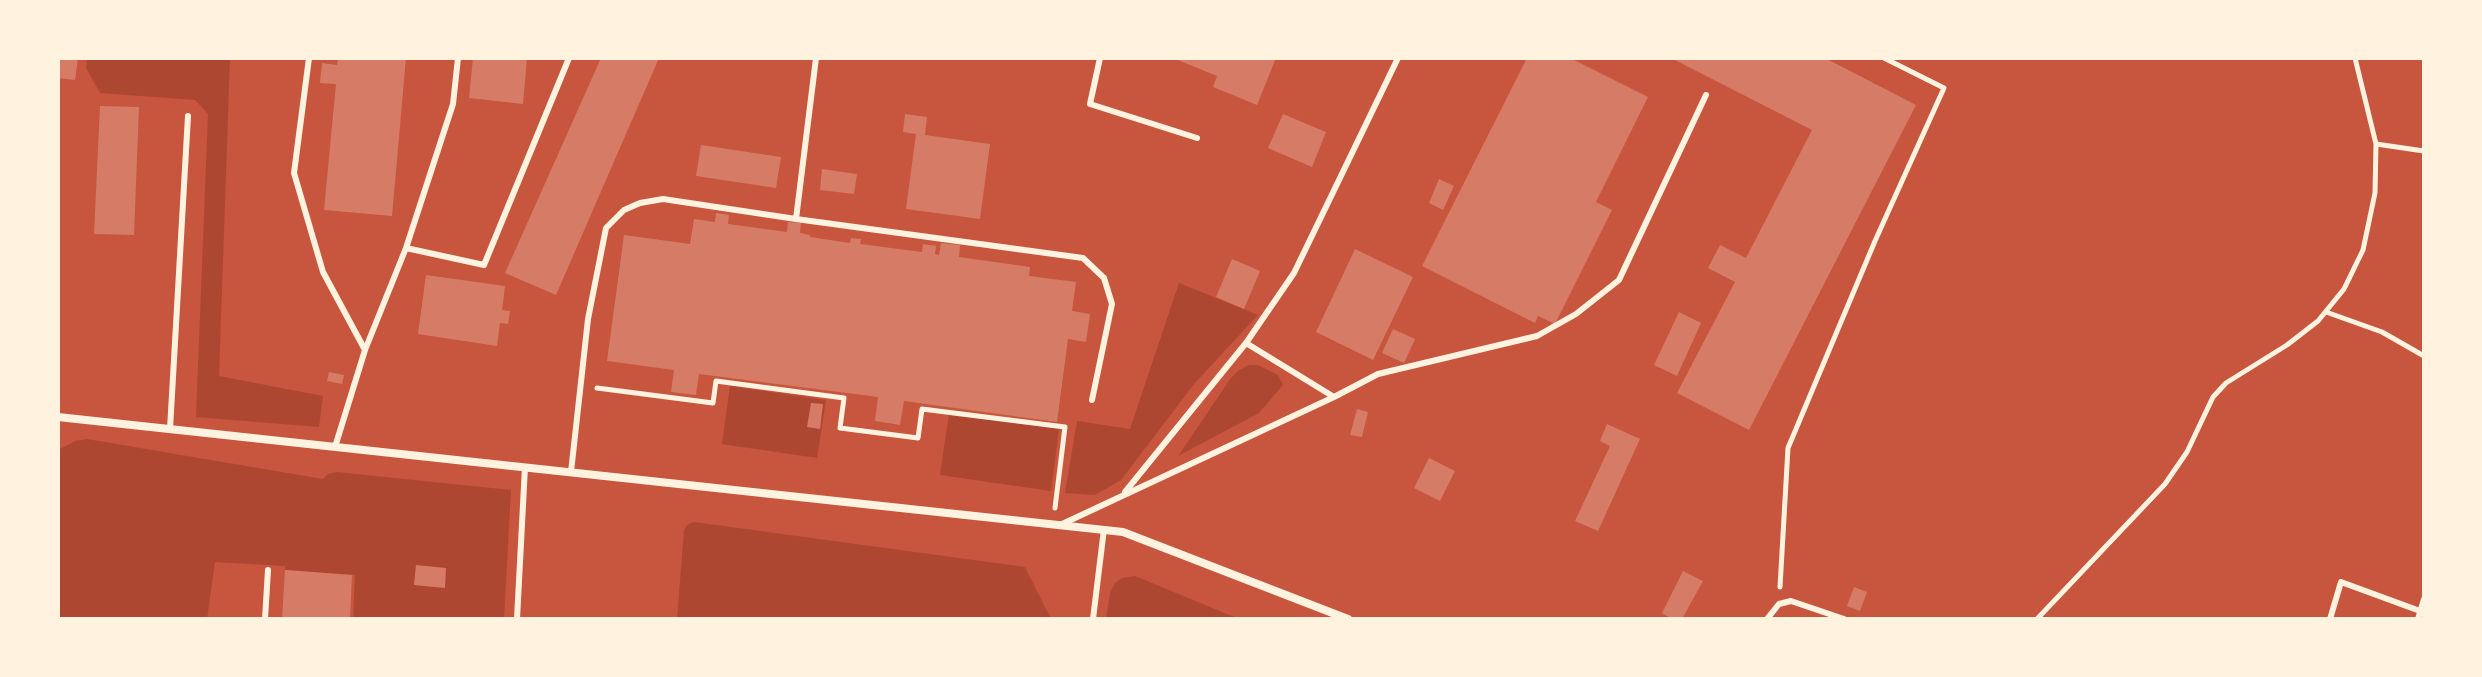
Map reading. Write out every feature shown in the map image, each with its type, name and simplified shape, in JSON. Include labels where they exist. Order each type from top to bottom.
[{"type":"street","points":[[58,417],[1104,529],[1123,532],[1348,619]]},
{"type":"lane","points":[[309,58],[294,173],[323,272],[365,350]]},
{"type":"lane","points":[[335,447],[365,350],[406,248],[453,104],[458,58]]},
{"type":"lane","points":[[406,248],[484,265],[569,58]]},
{"type":"lane","points":[[796,219],[816,58]]},
{"type":"lane","points":[[1100,58],[1090,104],[1197,138]]},
{"type":"lane","points":[[1123,495],[1246,343],[1294,273],[1398,58]]},
{"type":"lane","points":[[1057,524],[1378,374],[1537,336],[1576,314],[1619,280],[1706,95]]},
{"type":"lane","points":[[170,429],[188,116]]},
{"type":"lane","points":[[571,472],[588,319],[606,228],[624,210],[663,199],[1083,258],[1104,278],[1112,304],[1092,400]]},
{"type":"lane","points":[[1246,343],[1334,397]]},
{"type":"lane","points":[[517,619],[525,467]]},
{"type":"lane","points":[[1093,619],[1104,529]]},
{"type":"lane","points":[[265,619],[268,570]]},
{"type":"lane","points":[[2330,619],[2341,582],[2420,611]]},
{"type":"lane","points":[[2418,619],[2424,599]]},
{"type":"lane","points":[[1767,619],[1779,604],[1791,601],[1844,619]]},
{"type":"path","points":[[1779,604],[1788,448],[1875,241],[1944,88],[1884,58]]},
{"type":"path","points":[[2037,619],[2165,484],[2187,452],[2213,397],[2226,383],[2287,345],[2318,321],[2344,289],[2363,250],[2375,193],[2376,144],[2355,58]]},
{"type":"path","points":[[2376,144],[2424,151]]},
{"type":"path","points":[[2326,312],[2382,332],[2424,356]]},
{"type":"path","points":[[580,386],[713,403],[716,381],[844,398],[840,428],[918,438],[922,409],[1065,427],[1057,524]]},
{"type":"shaded area","points":[[87,58],[230,58],[219,376],[323,396],[319,427],[196,417],[208,114],[195,100],[100,93],[86,68]]},
{"type":"shaded area","points":[[1179,283],[1258,315],[1194,384],[1121,480],[1095,495],[1065,493],[1077,421],[1130,429]]},
{"type":"shaded area","points":[[1248,365],[1258,365],[1278,375],[1283,385],[1259,413],[1178,456],[1231,378]]},
{"type":"shaded area","points":[[730,386],[826,400],[817,458],[722,444]]},
{"type":"shaded area","points":[[949,414],[1059,429],[1051,491],[940,475]]},
{"type":"shaded area","points":[[87,439],[323,479],[337,472],[511,490],[504,619],[353,619],[355,575],[285,570],[285,566],[215,562],[207,619],[58,619],[58,450]]},
{"type":"shaded area","points":[[694,522],[1025,567],[1051,619],[677,619],[684,530]]},
{"type":"shaded area","points":[[1135,576],[1239,619],[1106,619],[1110,593],[1115,583],[1122,578]]},
{"type":"building","points":[[58,58],[78,58],[75,80],[58,78]]},
{"type":"building","points":[[338,58],[406,58],[392,216],[324,210],[336,84],[320,83],[322,63],[337,65]]},
{"type":"building","points":[[473,58],[527,58],[523,104],[469,98]]},
{"type":"building","points":[[601,58],[659,58],[556,295],[505,273]]},
{"type":"building","points":[[1173,58],[1276,58],[1257,105],[1213,87],[1217,76]]},
{"type":"building","points":[[1527,58],[1570,58],[1648,97],[1596,202],[1612,210],[1555,324],[1538,316],[1535,323],[1422,266]]},
{"type":"building","points":[[1671,58],[1825,58],[1916,105],[1749,430],[1677,393],[1735,282],[1708,268],[1720,245],[1746,258],[1812,130]]},
{"type":"building","points":[[100,106],[139,107],[134,235],[94,234]]},
{"type":"building","points":[[905,114],[927,117],[925,135],[990,144],[980,219],[906,209],[916,134],[903,132]]},
{"type":"building","points":[[1283,114],[1326,132],[1312,167],[1268,148]]},
{"type":"building","points":[[701,145],[781,157],[776,188],[696,176]]},
{"type":"building","points":[[822,169],[857,174],[854,194],[820,190]]},
{"type":"building","points":[[1439,179],[1454,186],[1443,210],[1429,203]]},
{"type":"building","points":[[716,213],[729,215],[728,224],[787,232],[788,222],[801,223],[800,233],[810,237],[850,243],[851,238],[861,239],[860,244],[922,252],[923,244],[936,246],[935,254],[939,255],[941,243],[960,245],[959,257],[1030,267],[1029,276],[1076,282],[1072,311],[1090,314],[1086,342],[1068,339],[1057,422],[904,401],[900,425],[875,421],[878,397],[699,374],[696,395],[671,392],[674,370],[607,361],[624,235],[690,244],[694,219],[715,222]]},
{"type":"building","points":[[1355,249],[1413,277],[1373,360],[1316,332]]},
{"type":"building","points":[[1232,259],[1260,271],[1244,309],[1216,297]]},
{"type":"building","points":[[426,275],[505,286],[502,310],[510,311],[508,324],[500,323],[497,346],[418,334]]},
{"type":"building","points":[[1679,312],[1701,323],[1677,376],[1654,365]]},
{"type":"building","points":[[1393,329],[1415,339],[1404,363],[1382,353]]},
{"type":"building","points":[[329,372],[344,375],[342,384],[327,381]]},
{"type":"building","points":[[811,403],[823,404],[820,429],[807,427]]},
{"type":"building","points":[[1357,409],[1368,412],[1362,437],[1350,435]]},
{"type":"building","points":[[1607,424],[1640,439],[1598,531],[1575,521],[1610,446],[1600,441]]},
{"type":"building","points":[[1429,458],[1455,471],[1440,501],[1414,488]]},
{"type":"building","points":[[416,565],[446,568],[445,588],[414,585]]},
{"type":"building","points":[[285,570],[352,575],[350,619],[282,619]]},
{"type":"building","points":[[1683,571],[1703,581],[1682,619],[1672,619],[1662,613]]},
{"type":"building","points":[[1854,587],[1867,592],[1860,611],[1847,606]]}]
